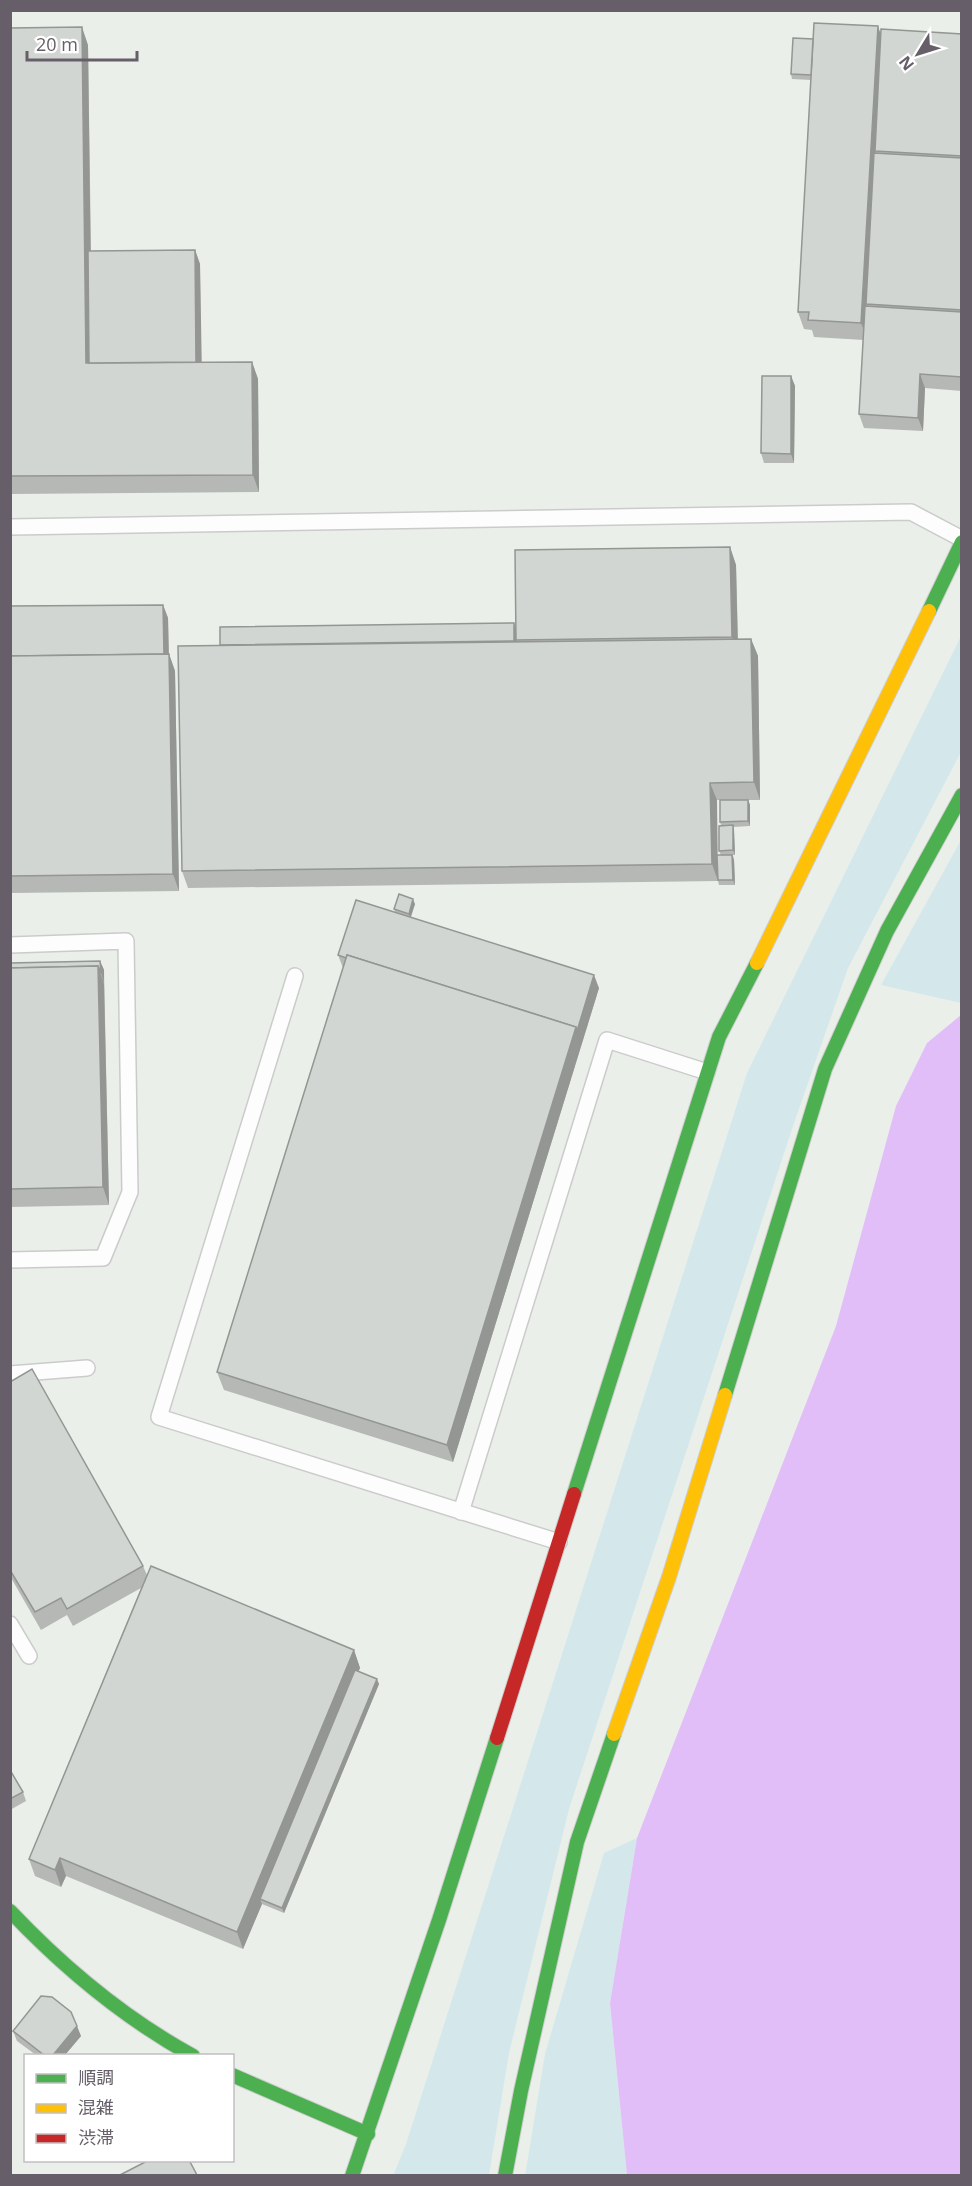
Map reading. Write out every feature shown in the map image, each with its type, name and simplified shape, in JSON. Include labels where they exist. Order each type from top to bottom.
[{"type":"street","points":[[352,2175],[368,2134],[559,1542],[719,1037],[789,902],[962,540]]},
{"type":"street","points":[[505,2175],[521,2091],[577,1842],[669,1577],[825,1069],[887,931],[962,795]]},
{"type":"street","points":[[10,1911],[47,1951],[118,2006],[192,2054]]},
{"type":"street","points":[[234,2076],[368,2134]]},
{"type":"lane","points":[[10,527],[911,512],[962,540]]},
{"type":"lane","points":[[10,945],[126,941],[130,1192],[103,1258],[10,1260]]},
{"type":"lane","points":[[295,976],[159,1417],[559,1542]]},
{"type":"lane","points":[[461,1512],[607,1040],[707,1072]]},
{"type":"lane","points":[[10,1374],[87,1368]]},
{"type":"lane","points":[[10,1624],[29,1656]]},
{"type":"shaded area","points":[[961,636],[961,752],[848,968],[792,1129],[569,1809],[509,2053],[489,2175],[393,2176],[406,2144],[747,1073]]},
{"type":"shaded area","points":[[961,840],[961,1003],[881,985]]},
{"type":"shaded area","points":[[961,1015],[961,2175],[627,2175],[610,2003],[637,1838],[836,1326],[896,1106],[927,1043]]},
{"type":"shaded area","points":[[637,1838],[610,2003],[627,2175],[525,2176],[545,2054],[604,1853]]},
{"type":"building","points":[[814,23],[878,26],[861,323],[808,320],[809,312],[798,312]]},
{"type":"building","points":[[82,27],[86,363],[252,362],[253,475],[10,476],[10,28]]},
{"type":"building","points":[[881,29],[962,34],[962,156],[875,151]]},
{"type":"building","points":[[793,38],[813,39],[811,75],[791,74]]},
{"type":"building","points":[[874,153],[962,158],[962,310],[866,304]]},
{"type":"building","points":[[195,250],[196,362],[89,363],[88,251]]},
{"type":"building","points":[[865,306],[962,312],[962,377],[920,374],[918,418],[859,414]]},
{"type":"building","points":[[762,376],[791,376],[791,454],[761,453]]},
{"type":"building","points":[[730,547],[732,637],[516,640],[515,550]]},
{"type":"building","points":[[163,605],[164,654],[10,656],[10,606]]},
{"type":"building","points":[[514,623],[514,641],[220,645],[220,627]]},
{"type":"building","points":[[751,639],[754,782],[710,783],[712,864],[182,871],[178,646]]},
{"type":"building","points":[[169,654],[173,874],[10,876],[10,656]]},
{"type":"building","points":[[720,800],[748,800],[748,821],[720,822]]},
{"type":"building","points":[[733,825],[733,850],[719,851],[719,826]]},
{"type":"building","points":[[717,855],[732,855],[733,880],[718,880]]},
{"type":"building","points":[[399,894],[413,899],[409,914],[394,909]]},
{"type":"building","points":[[356,900],[594,975],[577,1031],[576,1027],[347,955],[346,958],[338,955]]},
{"type":"building","points":[[347,955],[576,1027],[447,1445],[217,1372]]},
{"type":"building","points":[[100,961],[101,973],[98,966],[10,968],[10,963]]},
{"type":"building","points":[[98,966],[103,1187],[10,1189],[10,968]]},
{"type":"building","points":[[32,1369],[143,1566],[67,1609],[61,1598],[35,1612],[10,1570],[10,1382]]},
{"type":"building","points":[[151,1566],[354,1650],[237,1932],[60,1858],[55,1870],[29,1859]]},
{"type":"building","points":[[355,1670],[377,1679],[282,1908],[260,1899]]},
{"type":"building","points":[[10,1770],[23,1792],[10,1799]]},
{"type":"building","points":[[41,1996],[52,1997],[71,2012],[77,2026],[54,2054],[43,2054],[13,2031]]},
{"type":"building","points":[[145,2162],[190,2162],[197,2175],[120,2175]]},
{"type":"traffic: fast","points":[[929,611],[962,542]]},
{"type":"traffic: fast","points":[[725,1395],[825,1069],[887,931],[962,795]]},
{"type":"traffic: fast","points":[[574,1494],[719,1037],[757,963]]},
{"type":"traffic: fast","points":[[505,2176],[521,2091],[577,1842],[614,1734]]},
{"type":"traffic: fast","points":[[352,2176],[439,1920],[497,1738]]},
{"type":"traffic: fast","points":[[10,1911],[96,1991],[143,2025],[190,2054]]},
{"type":"traffic: fast","points":[[234,2076],[368,2134]]},
{"type":"traffic: slow","points":[[757,963],[929,611]]},
{"type":"traffic: slow","points":[[614,1734],[669,1577],[725,1395]]},
{"type":"traffic: jam","points":[[497,1738],[574,1494]]}]
